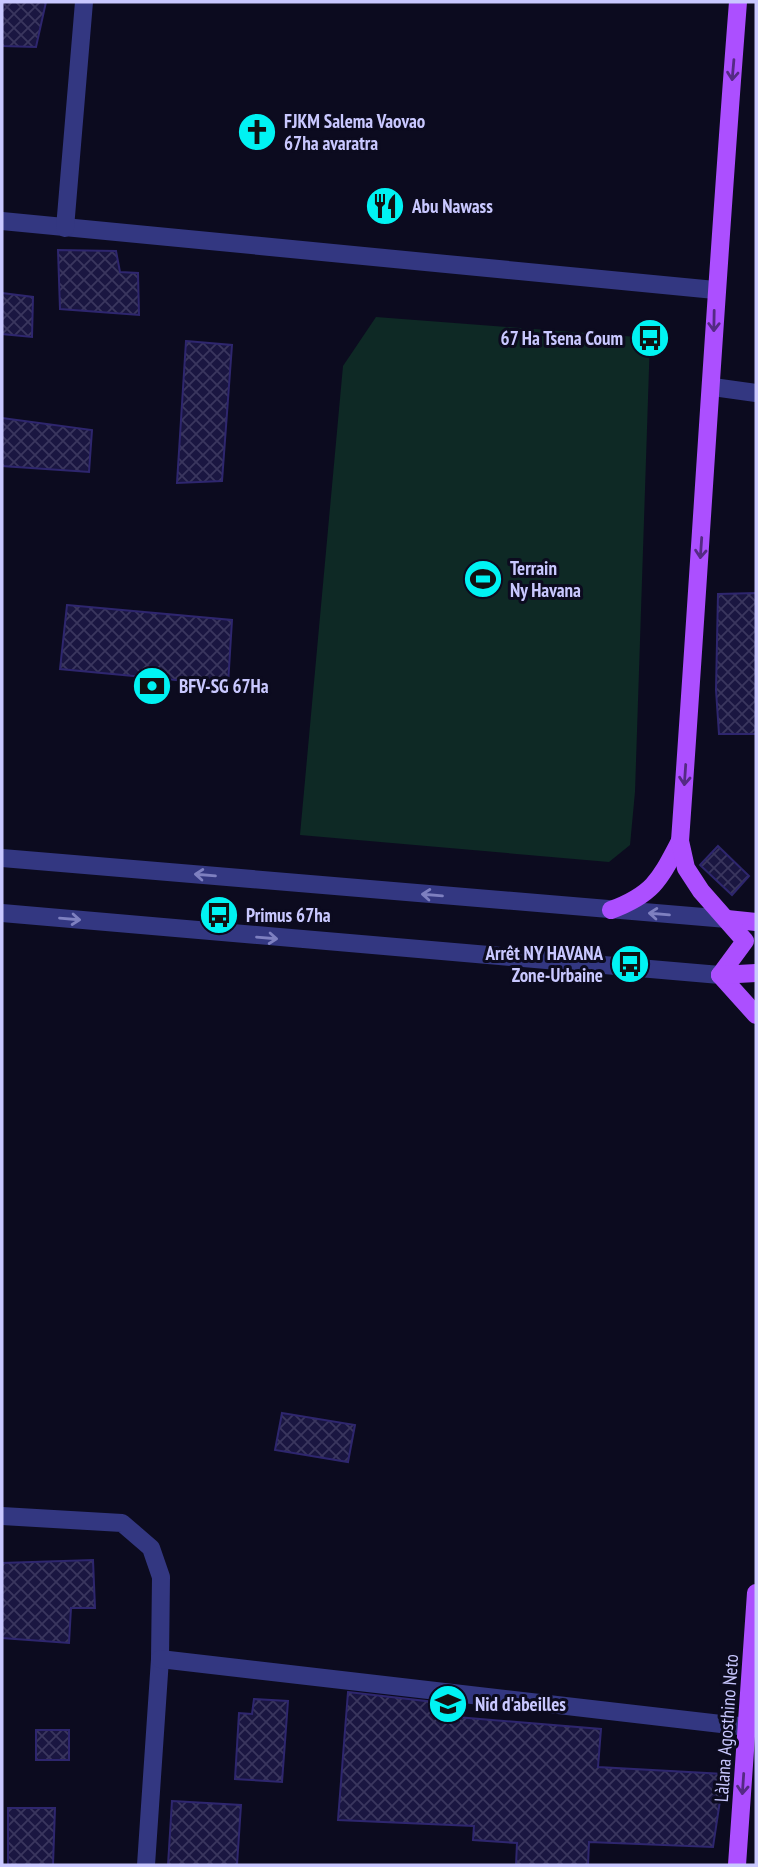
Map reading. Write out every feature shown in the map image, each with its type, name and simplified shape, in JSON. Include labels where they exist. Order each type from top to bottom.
[{"type":"main road","points":[[720,975],[745,941],[686,868],[680,841],[713,387],[715,290],[738,2]]},
{"type":"main road","points":[[611,910],[638,900],[660,879],[680,841]]},
{"type":"main road","points":[[727,919],[756,922]]},
{"type":"main road","points":[[720,975],[756,973]]},
{"type":"main road","points":[[720,975],[756,1015]]},
{"type":"main road","name":"Làlana Agosthino Neto","points":[[737,1865],[756,1593]]},
{"type":"street","points":[[65,228],[84,2]]},
{"type":"street","points":[[2,221],[715,290]]},
{"type":"street","points":[[713,387],[756,393]]},
{"type":"street","points":[[2,858],[727,919]]},
{"type":"street","points":[[2,913],[720,975]]},
{"type":"street","points":[[2,1516],[122,1523],[151,1548],[161,1577],[160,1659],[146,1865]]},
{"type":"street","points":[[160,1659],[747,1727]]},
{"type":"green space","name":"Terrain Ny Havana","points":[[376,317],[650,338],[635,792],[630,845],[609,862],[300,835],[343,366]]},
{"type":"building","points":[[2,2],[46,2],[36,47],[2,46]]},
{"type":"building","points":[[58,250],[116,251],[120,272],[138,273],[139,315],[60,309]]},
{"type":"building","points":[[2,293],[33,297],[32,337],[2,334]]},
{"type":"building","points":[[186,341],[232,345],[222,481],[177,483]]},
{"type":"building","points":[[2,418],[92,430],[89,472],[2,466]]},
{"type":"building","points":[[756,593],[756,734],[719,734],[716,690],[718,594]]},
{"type":"building","points":[[67,605],[232,620],[228,685],[60,669]]},
{"type":"building","points":[[718,846],[749,876],[732,895],[700,865]]},
{"type":"building","points":[[282,1413],[355,1425],[348,1462],[275,1450]]},
{"type":"building","points":[[93,1560],[95,1608],[71,1608],[69,1643],[2,1638],[2,1563]]},
{"type":"building","points":[[348,1692],[434,1702],[433,1715],[601,1729],[598,1767],[724,1774],[713,1847],[589,1842],[588,1865],[516,1865],[517,1843],[473,1840],[474,1826],[338,1820]]},
{"type":"building","points":[[254,1699],[288,1701],[282,1782],[235,1779],[239,1713],[252,1714]]},
{"type":"building","points":[[36,1730],[69,1730],[69,1760],[36,1760]]},
{"type":"building","points":[[172,1801],[241,1805],[237,1865],[168,1865]]},
{"type":"building","points":[[8,1808],[55,1808],[53,1865],[8,1865]]},
{"type":"place","name":"FJKM Salema Vaovao 67ha avaratra","points":[[257,132]]},
{"type":"place","name":"Abu Nawass","points":[[385,206]]},
{"type":"place","name":"67 Ha Tsena Coum","points":[[650,338]]},
{"type":"place","name":"Terrain Ny Havana","points":[[483,579]]},
{"type":"place","name":"BFV-SG 67Ha","points":[[152,686]]},
{"type":"place","name":"Primus 67ha","points":[[219,915]]},
{"type":"place","name":"Arrêt NY HAVANA Zone-Urbaine","points":[[630,964]]},
{"type":"place","name":"Nid d'abeilles","points":[[448,1704]]}]
